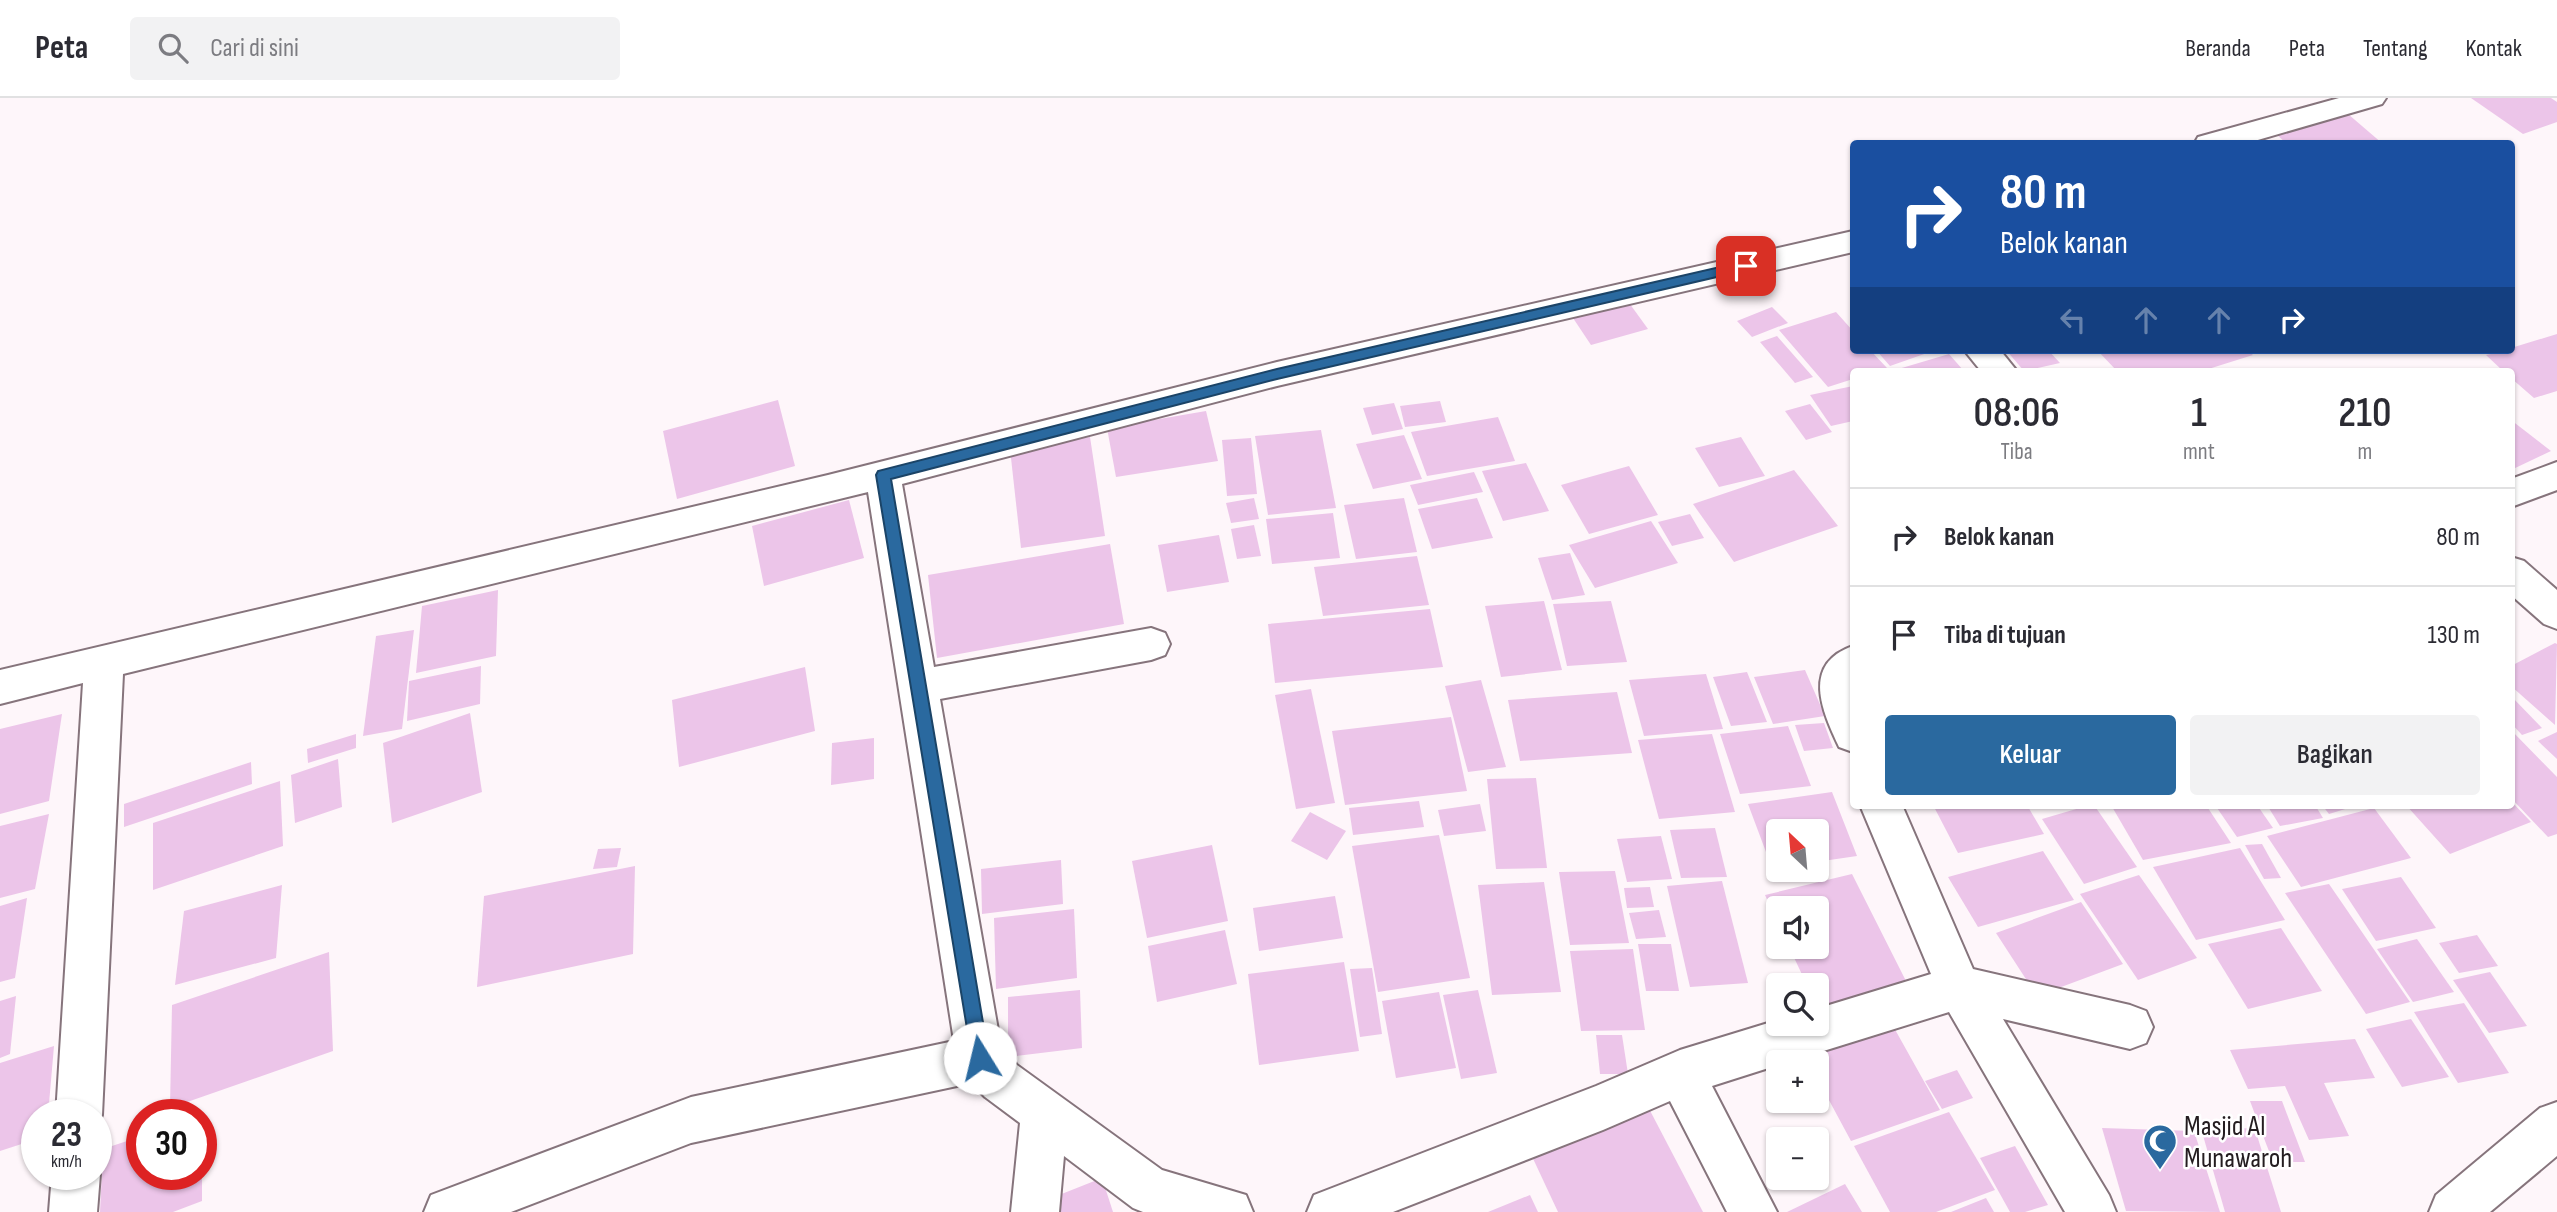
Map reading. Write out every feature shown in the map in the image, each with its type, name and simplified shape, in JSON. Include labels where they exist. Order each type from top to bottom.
[{"type":"street","points":[[2222,140],[2372,98]]},
{"type":"street","points":[[0,687],[883,475],[1277,374],[1850,242]]},
{"type":"street","points":[[1985,354],[1997,368]]},
{"type":"street","points":[[883,475],[980,1058],[1001,1081],[1150,1191],[1229,1212]]},
{"type":"street","points":[[2515,492],[2557,476]]},
{"type":"street","points":[[2515,576],[2557,613]]},
{"type":"street","points":[[918,686],[1151,644]]},
{"type":"street","points":[[80,1099],[104,662]]},
{"type":"street","points":[[1850,665],[1841,674],[1836,690],[1850,727]]},
{"type":"street","points":[[1883,809],[1959,987],[2092,1212]]},
{"type":"street","points":[[1331,1212],[1603,1107],[1680,1073],[1959,987],[2130,1027]]},
{"type":"street","points":[[448,1212],[691,1120],[980,1058]]},
{"type":"street","points":[[1680,1073],[1753,1212]]},
{"type":"street","points":[[1035,1212],[1044,1112]]},
{"type":"street","points":[[2454,1212],[2557,1125]]},
{"type":"street","points":[[74,1212],[75,1190]]},
{"type":"building","points":[[2471,98],[2551,98],[2557,102],[2557,122],[2523,134]]},
{"type":"building","points":[[2348,114],[2378,140],[2283,140],[2275,133]]},
{"type":"building","points":[[1627,300],[1648,329],[1591,345],[1571,315]]},
{"type":"building","points":[[1772,307],[1788,323],[1752,337],[1737,321]]},
{"type":"building","points":[[1836,312],[1850,328],[1850,354],[1874,354],[1887,368],[1850,368],[1850,380],[1828,387],[1779,330]]},
{"type":"building","points":[[2557,334],[2557,391],[2534,398],[2515,381],[2515,368],[2500,368],[2486,355],[2515,354],[2515,347]]},
{"type":"building","points":[[1777,336],[1813,377],[1795,383],[1760,342]]},
{"type":"building","points":[[1880,354],[1924,354],[1890,366]]},
{"type":"building","points":[[1949,354],[1961,368],[1902,368]]},
{"type":"building","points":[[2009,354],[2052,354],[2060,363],[2038,368],[2021,368]]},
{"type":"building","points":[[2101,354],[2253,355],[2212,368],[2114,368]]},
{"type":"building","points":[[1850,387],[1850,422],[1831,426],[1810,395]]},
{"type":"building","points":[[778,400],[795,466],[677,499],[663,431]]},
{"type":"building","points":[[1440,401],[1446,422],[1405,427],[1400,406]]},
{"type":"building","points":[[1394,403],[1403,429],[1372,435],[1363,408]]},
{"type":"building","points":[[1810,404],[1832,432],[1806,440],[1785,411]]},
{"type":"building","points":[[1206,411],[1218,461],[1116,477],[1107,428]]},
{"type":"building","points":[[1498,417],[1515,461],[1427,476],[1411,432]]},
{"type":"building","points":[[2515,423],[2551,451],[2515,468]]},
{"type":"building","points":[[1321,430],[1336,508],[1268,515],[1255,436]]},
{"type":"building","points":[[1404,435],[1422,479],[1373,489],[1356,444]]},
{"type":"building","points":[[1090,437],[1105,536],[1021,548],[1010,449]]},
{"type":"building","points":[[1741,437],[1765,476],[1719,487],[1695,448]]},
{"type":"building","points":[[1251,438],[1257,494],[1227,496],[1222,440]]},
{"type":"building","points":[[1526,463],[1549,511],[1503,521],[1482,471]]},
{"type":"building","points":[[1629,466],[1658,515],[1589,534],[1561,485]]},
{"type":"building","points":[[1794,470],[1838,526],[1734,562],[1693,504]]},
{"type":"building","points":[[1474,472],[1483,492],[1418,505],[1410,485]]},
{"type":"building","points":[[1254,498],[1259,519],[1231,523],[1226,503]]},
{"type":"building","points":[[1404,498],[1417,552],[1356,559],[1344,505]]},
{"type":"building","points":[[1477,498],[1493,538],[1432,549],[1418,509]]},
{"type":"building","points":[[849,500],[864,558],[764,586],[752,526]]},
{"type":"building","points":[[1333,513],[1340,558],[1272,564],[1266,519]]},
{"type":"building","points":[[1690,514],[1704,538],[1672,546],[1658,522]]},
{"type":"building","points":[[1651,521],[1678,563],[1595,588],[1569,545]]},
{"type":"building","points":[[1254,525],[1261,556],[1237,559],[1231,529]]},
{"type":"building","points":[[1219,535],[1229,582],[1167,592],[1158,545]]},
{"type":"building","points":[[1110,544],[1124,624],[937,658],[928,575]]},
{"type":"building","points":[[1570,553],[1585,595],[1552,600],[1538,558]]},
{"type":"building","points":[[1417,556],[1429,605],[1323,616],[1314,567]]},
{"type":"building","points":[[498,590],[496,656],[416,673],[422,606]]},
{"type":"building","points":[[1544,601],[1562,670],[1501,677],[1485,606]]},
{"type":"building","points":[[1611,601],[1627,662],[1567,666],[1553,604]]},
{"type":"building","points":[[1430,609],[1443,667],[1275,683],[1268,624]]},
{"type":"building","points":[[414,630],[402,729],[363,736],[376,636]]},
{"type":"building","points":[[2557,644],[2555,725],[2515,690],[2515,664]]},
{"type":"building","points":[[481,666],[480,704],[407,721],[409,681]]},
{"type":"building","points":[[805,667],[815,731],[679,767],[672,700]]},
{"type":"building","points":[[1805,670],[1825,716],[1773,724],[1754,677]]},
{"type":"building","points":[[1747,672],[1767,722],[1731,726],[1713,677]]},
{"type":"building","points":[[1706,674],[1723,729],[1644,736],[1629,680]]},
{"type":"building","points":[[1481,680],[1506,767],[1468,772],[1445,686]]},
{"type":"building","points":[[1311,689],[1335,803],[1296,809],[1275,695]]},
{"type":"building","points":[[1617,692],[1632,753],[1520,761],[1508,700]]},
{"type":"building","points":[[2515,700],[2542,728],[2522,735],[2515,727]]},
{"type":"building","points":[[470,713],[482,792],[392,823],[383,743]]},
{"type":"building","points":[[62,714],[49,801],[0,814],[0,729]]},
{"type":"building","points":[[1451,717],[1467,791],[1345,805],[1332,731]]},
{"type":"building","points":[[1824,723],[1833,748],[1804,751],[1795,725]]},
{"type":"building","points":[[1788,726],[1811,786],[1740,794],[1720,734]]},
{"type":"building","points":[[2557,732],[2557,759],[2538,741]]},
{"type":"building","points":[[356,734],[356,748],[308,763],[307,749]]},
{"type":"building","points":[[1712,734],[1735,812],[1659,819],[1638,740]]},
{"type":"building","points":[[2515,734],[2557,777],[2557,834],[2548,837],[2515,802]]},
{"type":"building","points":[[874,738],[874,779],[831,785],[832,743]]},
{"type":"building","points":[[338,759],[342,807],[295,823],[291,775]]},
{"type":"building","points":[[251,762],[252,784],[124,827],[124,804]]},
{"type":"building","points":[[1536,778],[1547,868],[1496,869],[1487,779]]},
{"type":"building","points":[[280,781],[283,846],[153,890],[153,823]]},
{"type":"building","points":[[1832,792],[1857,856],[1829,860],[1829,819],[1766,819],[1766,852],[1748,804]]},
{"type":"building","points":[[1419,801],[1424,827],[1353,835],[1349,808]]},
{"type":"building","points":[[1480,804],[1486,831],[1444,836],[1438,810]]},
{"type":"building","points":[[2515,805],[2531,822],[2450,854],[2410,809],[2515,809]]},
{"type":"building","points":[[1935,809],[2029,809],[2044,834],[1958,853]]},
{"type":"building","points":[[2076,809],[2097,809],[2137,867],[2084,884],[2042,819]]},
{"type":"building","points":[[2113,809],[2209,809],[2231,843],[2143,860]]},
{"type":"building","points":[[2218,809],[2260,809],[2273,828],[2237,837]]},
{"type":"building","points":[[2269,809],[2317,809],[2323,818],[2280,826]]},
{"type":"building","points":[[2325,809],[2345,809],[2329,814]]},
{"type":"building","points":[[2375,809],[2411,858],[2301,887],[2267,836]]},
{"type":"building","points":[[1310,812],[1346,831],[1327,860],[1291,841]]},
{"type":"building","points":[[49,814],[35,889],[0,898],[0,826]]},
{"type":"building","points":[[1715,828],[1727,877],[1681,878],[1670,830]]},
{"type":"building","points":[[1439,835],[1470,978],[1378,992],[1352,846]]},
{"type":"building","points":[[1661,836],[1672,879],[1627,882],[1617,839]]},
{"type":"building","points":[[2262,844],[2281,878],[2264,879],[2245,845]]},
{"type":"building","points":[[1212,845],[1228,921],[1147,938],[1132,861]]},
{"type":"building","points":[[621,848],[617,867],[593,869],[598,849]]},
{"type":"building","points":[[2240,848],[2285,920],[2196,940],[2153,867]]},
{"type":"building","points":[[2043,851],[2074,900],[1978,927],[1948,877]]},
{"type":"building","points":[[1061,860],[1063,904],[982,914],[981,869]]},
{"type":"building","points":[[635,866],[633,954],[477,987],[484,896]]},
{"type":"building","points":[[1615,871],[1629,943],[1570,945],[1559,872]]},
{"type":"building","points":[[1852,874],[1907,983],[1829,1004],[1829,973],[1801,973],[1795,959],[1829,959],[1829,896],[1766,897],[1765,895],[1829,882],[1829,880]]},
{"type":"building","points":[[2139,875],[2197,958],[2138,980],[2080,894]]},
{"type":"building","points":[[2401,877],[2436,928],[2376,941],[2342,889]]},
{"type":"building","points":[[1722,881],[1748,983],[1690,987],[1667,886]]},
{"type":"building","points":[[1544,882],[1561,992],[1492,995],[1478,885]]},
{"type":"building","points":[[2329,884],[2410,1002],[2366,1014],[2285,893]]},
{"type":"building","points":[[282,885],[276,958],[175,985],[184,911]]},
{"type":"building","points":[[1650,887],[1654,907],[1627,908],[1624,888]]},
{"type":"building","points":[[1335,896],[1343,938],[1259,951],[1253,908]]},
{"type":"building","points":[[27,898],[15,978],[0,982],[0,906]]},
{"type":"building","points":[[2081,902],[2123,964],[2037,996],[1996,933]]},
{"type":"building","points":[[1074,909],[1077,978],[996,989],[994,918]]},
{"type":"building","points":[[1659,910],[1666,937],[1636,939],[1629,913]]},
{"type":"building","points":[[2281,928],[2322,991],[2248,1009],[2208,944]]},
{"type":"building","points":[[1225,930],[1237,984],[1157,1002],[1148,946]]},
{"type":"building","points":[[2477,935],[2498,966],[2459,973],[2439,943]]},
{"type":"building","points":[[2417,939],[2454,992],[2413,1002],[2377,949]]},
{"type":"building","points":[[1638,944],[1671,944],[1679,991],[1646,991]]},
{"type":"building","points":[[1633,949],[1645,1030],[1581,1031],[1570,951]]},
{"type":"building","points":[[329,952],[333,1051],[196,1099],[170,1099],[172,1005]]},
{"type":"building","points":[[1344,962],[1359,1051],[1259,1065],[1248,974]]},
{"type":"building","points":[[1372,968],[1382,1034],[1360,1037],[1350,969]]},
{"type":"building","points":[[2490,972],[2527,1026],[2489,1033],[2453,980]]},
{"type":"building","points":[[1080,990],[1082,1048],[1008,1057],[1008,997]]},
{"type":"building","points":[[1478,990],[1497,1073],[1461,1079],[1443,995]]},
{"type":"building","points":[[1439,992],[1456,1068],[1396,1078],[1382,1001]]},
{"type":"building","points":[[16,996],[10,1054],[0,1058],[0,1001]]},
{"type":"building","points":[[2464,1003],[2509,1073],[2458,1083],[2414,1012]]},
{"type":"building","points":[[1888,1017],[1940,1110],[1851,1141],[1829,1100],[1829,1050],[1803,1050],[1801,1047]]},
{"type":"building","points":[[2411,1019],[2449,1077],[2402,1087],[2366,1029]]},
{"type":"building","points":[[1596,1035],[1622,1035],[1628,1074],[1600,1074]]},
{"type":"building","points":[[2355,1039],[2375,1078],[2324,1083],[2349,1136],[2309,1140],[2285,1086],[2248,1089],[2230,1050]]},
{"type":"building","points":[[54,1046],[49,1099],[21,1099],[21,1144],[0,1151],[0,1063]]},
{"type":"building","points":[[1957,1070],[1973,1098],[1942,1109],[1925,1081]]},
{"type":"building","points":[[1645,1101],[1703,1212],[1558,1212],[1529,1150]]},
{"type":"building","points":[[2250,1101],[2282,1101],[2305,1162],[2273,1162]]},
{"type":"building","points":[[1949,1112],[1995,1190],[1936,1212],[1890,1212],[1854,1146]]},
{"type":"building","points":[[2200,1125],[2255,1129],[2281,1212],[2225,1212]]},
{"type":"building","name":"Masjid Al Munawaroh","points":[[2102,1128],[2194,1131],[2220,1212],[2126,1211]]},
{"type":"building","points":[[126,1141],[126,1190],[202,1190],[202,1201],[173,1212],[100,1212],[101,1190],[112,1190],[112,1146]]},
{"type":"building","points":[[2015,1146],[2048,1205],[2025,1212],[2010,1212],[1980,1158]]},
{"type":"building","points":[[1102,1178],[1113,1212],[1058,1212],[1054,1197]]},
{"type":"building","points":[[1845,1184],[1862,1212],[1787,1212]]},
{"type":"building","points":[[1530,1195],[1538,1212],[1488,1212]]},
{"type":"building","points":[[1986,1198],[1994,1212],[1951,1212]]},
{"type":"place","name":"Masjid Al Munawaroh","points":[[2160,1171]]},
{"type":"route","points":[[980,1058],[883,475],[1277,374],[1746,266]]}]
